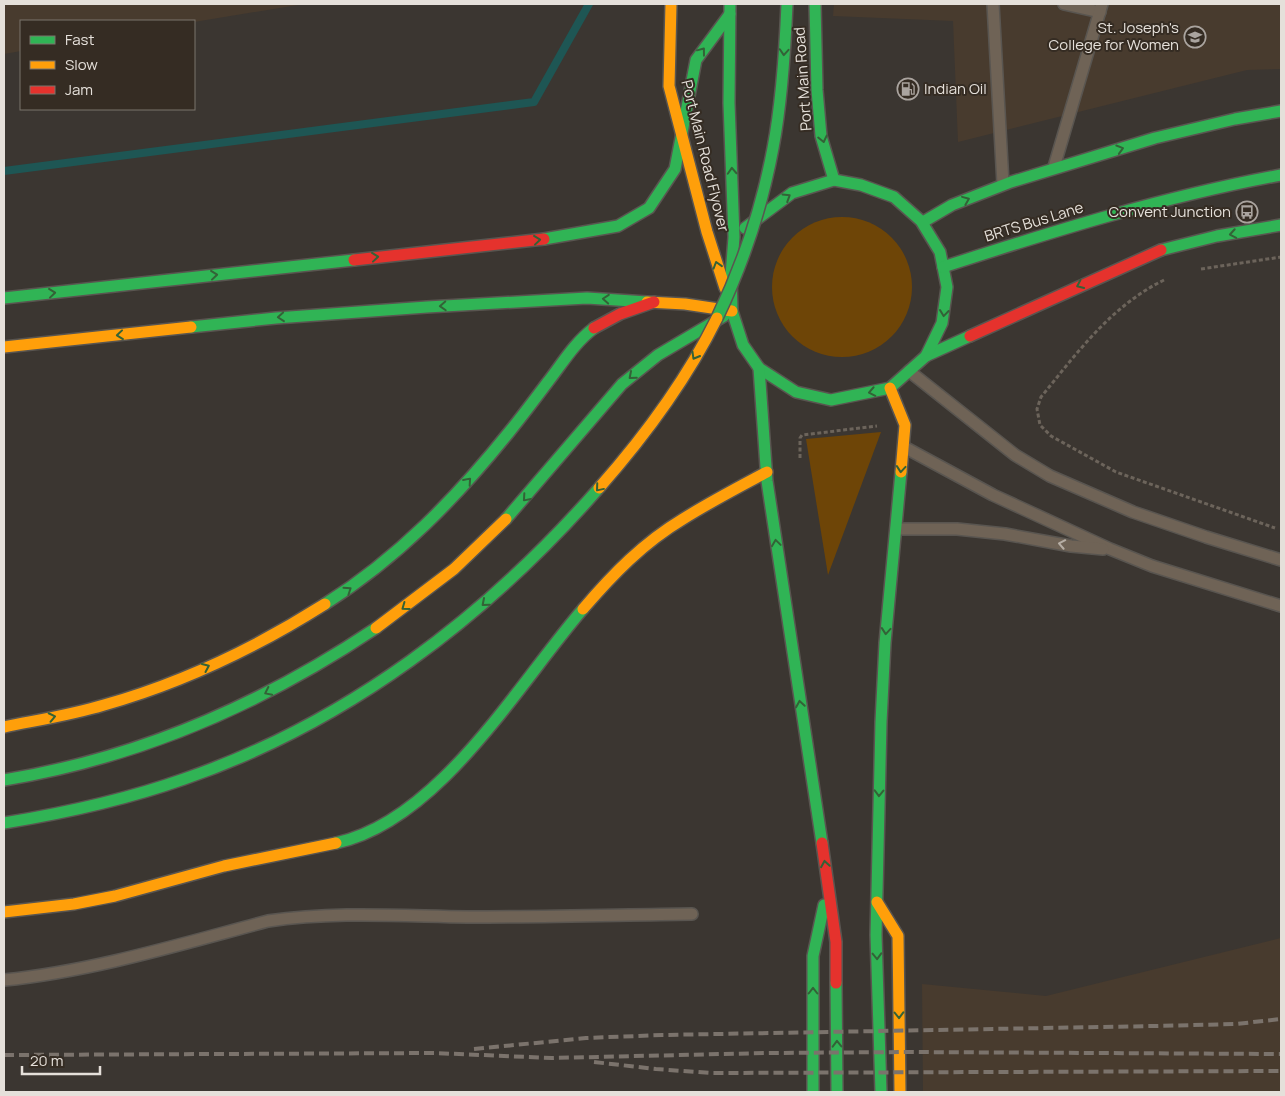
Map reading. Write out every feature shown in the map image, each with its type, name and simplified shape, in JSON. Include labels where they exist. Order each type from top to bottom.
[{"type":"main road","name":"Port Main Road Flyover","points":[[671,4],[669,86],[707,232],[732,311],[744,344],[759,368]]},
{"type":"main road","points":[[4,823],[81,809],[188,778],[286,736],[379,684],[417,658],[461,624],[539,554],[588,502],[667,402],[687,370],[736,274],[764,191],[780,96],[787,4]]},
{"type":"main road","name":"Port Main Road","points":[[814,4],[817,90],[821,136],[834,180]]},
{"type":"main road","name":"Port Main Road Flyover","points":[[730,9],[729,103],[734,237],[731,276],[732,311]]},
{"type":"main road","points":[[4,298],[555,238],[618,226],[649,208],[675,169],[696,60],[730,9]]},
{"type":"main road","points":[[923,222],[952,205],[1003,185],[1053,169],[1155,138],[1234,119],[1281,111]]},
{"type":"main road","name":"BRTS Bus Lane","points":[[943,268],[1058,229],[1227,184],[1281,175]]},
{"type":"main road","points":[[734,237],[792,194],[834,180],[861,185],[894,197],[923,222],[940,252],[947,287],[942,323],[926,356]]},
{"type":"main road","points":[[759,368],[796,392],[831,400],[890,388],[926,356],[1164,248],[1217,236],[1281,226]]},
{"type":"main road","points":[[4,347],[276,318],[427,306],[587,298],[685,304],[732,311]]},
{"type":"main road","points":[[4,727],[54,717],[120,700],[187,675],[257,644],[288,628],[331,601],[360,582],[396,554],[450,500],[502,440],[588,333],[616,315],[654,302]]},
{"type":"main road","points":[[4,780],[121,753],[170,736],[236,708],[332,657],[411,603],[487,539],[515,510],[603,406],[628,380],[662,351],[732,311]]},
{"type":"main road","points":[[759,368],[766,472],[836,942],[837,1092]]},
{"type":"main road","points":[[881,1092],[876,936],[881,722],[885,642],[905,425],[890,388]]},
{"type":"main road","points":[[4,912],[74,904],[115,896],[224,866],[349,840],[384,826],[429,790],[466,755],[568,626],[614,573],[646,545],[682,519],[766,472]]},
{"type":"main road","points":[[813,1092],[813,956],[829,886]]},
{"type":"main road","points":[[877,902],[898,936],[900,1092]]},
{"type":"lane","points":[[993,4],[1003,185]]},
{"type":"lane","points":[[1053,169],[1101,8],[1064,4]]},
{"type":"lane","points":[[909,371],[1015,455],[1050,476],[1133,512],[1281,560]]},
{"type":"lane","points":[[903,447],[1018,507],[1110,549],[1152,566],[1281,606]]},
{"type":"lane","points":[[895,529],[957,529],[1005,534],[1071,546],[1110,549]]},
{"type":"lane","points":[[4,980],[29,978],[120,960],[268,921],[291,918],[342,914],[468,917],[692,914]]},
{"type":"path","points":[[1197,270],[1281,257]]},
{"type":"path","points":[[1170,277],[1142,291],[1097,329],[1041,397],[1037,409],[1040,426],[1051,436],[1116,472],[1275,528]]},
{"type":"path","points":[[800,458],[800,438],[802,436],[880,426]]},
{"type":"shaded area","points":[[4,4],[304,4],[195,22],[195,20],[20,20],[20,51],[4,54]]},
{"type":"shaded area","points":[[834,4],[1281,4],[1281,69],[1247,70],[958,142],[953,21],[833,16]]},
{"type":"shaded area","points":[[842,217],[856,218],[869,222],[892,237],[907,260],[911,273],[911,301],[907,314],[892,337],[869,352],[856,356],[842,357],[828,356],[815,352],[792,337],[777,314],[773,301],[772,287],[773,273],[777,260],[792,237],[815,222],[828,218]]},
{"type":"shaded area","points":[[881,432],[828,575],[806,439]]},
{"type":"shaded area","points":[[1281,938],[1281,1092],[923,1092],[922,984],[1046,996]]},
{"type":"waterway","points":[[4,171],[534,102],[589,4]]},
{"type":"railway","points":[[474,1049],[586,1038],[662,1035],[1236,1024],[1281,1019]]},
{"type":"railway","points":[[4,1055],[434,1053],[552,1058],[908,1052],[1281,1054]]},
{"type":"railway","points":[[594,1062],[711,1073],[1281,1071]]},
{"type":"traffic: fast","points":[[730,4],[729,103],[734,237],[731,276],[732,311],[743,345],[759,368],[796,392],[831,400],[890,388],[926,356],[970,336]]},
{"type":"traffic: fast","points":[[717,318],[751,235],[769,170],[781,94],[787,4]]},
{"type":"traffic: fast","points":[[815,4],[817,90],[821,136],[834,180]]},
{"type":"traffic: fast","points":[[544,239],[618,226],[649,208],[675,169],[696,60],[730,14]]},
{"type":"traffic: fast","points":[[923,222],[952,205],[1011,182],[1155,138],[1235,119],[1281,111]]},
{"type":"traffic: fast","points":[[943,267],[1153,204],[1281,175]]},
{"type":"traffic: fast","points":[[745,228],[792,193],[834,180],[861,185],[894,197],[921,221],[940,252],[947,287],[942,323],[926,356]]},
{"type":"traffic: fast","points":[[1161,250],[1217,236],[1281,225]]},
{"type":"traffic: fast","points":[[4,298],[354,260]]},
{"type":"traffic: fast","points":[[191,327],[276,318],[587,298],[647,302]]},
{"type":"traffic: fast","points":[[506,519],[622,384],[658,355],[724,316]]},
{"type":"traffic: fast","points":[[325,604],[377,567],[447,503],[510,431],[574,347],[594,328]]},
{"type":"traffic: fast","points":[[759,368],[767,481],[822,843]]},
{"type":"traffic: fast","points":[[881,1092],[876,935],[881,722],[885,643],[901,472]]},
{"type":"traffic: fast","points":[[4,823],[95,805],[162,787],[244,756],[302,728],[357,696],[410,661],[461,622],[509,580],[599,488]]},
{"type":"traffic: fast","points":[[336,843],[374,830],[409,808],[442,779],[474,746],[583,609]]},
{"type":"traffic: fast","points":[[4,780],[103,758],[198,724],[289,680],[376,628]]},
{"type":"traffic: fast","points":[[813,1092],[813,956],[824,905]]},
{"type":"traffic: fast","points":[[836,983],[837,1092]]},
{"type":"traffic: slow","points":[[671,4],[669,86],[707,232],[725,288]]},
{"type":"traffic: slow","points":[[647,302],[685,304],[732,311]]},
{"type":"traffic: slow","points":[[599,488],[664,407],[692,363],[717,318]]},
{"type":"traffic: slow","points":[[4,347],[191,327]]},
{"type":"traffic: slow","points":[[890,388],[905,425],[901,472]]},
{"type":"traffic: slow","points":[[583,609],[617,571],[668,528],[767,472]]},
{"type":"traffic: slow","points":[[376,628],[454,569],[506,519]]},
{"type":"traffic: slow","points":[[4,727],[92,709],[162,686],[246,649],[325,604]]},
{"type":"traffic: slow","points":[[4,912],[74,904],[115,896],[224,866],[336,843]]},
{"type":"traffic: slow","points":[[877,902],[898,936],[900,1092]]},
{"type":"traffic: jam","points":[[354,260],[544,239]]},
{"type":"traffic: jam","points":[[970,336],[1161,250]]},
{"type":"traffic: jam","points":[[594,328],[620,314],[654,302]]},
{"type":"traffic: jam","points":[[822,843],[836,942],[836,983]]},
{"type":"place","name":"St. Joseph's College for Women","points":[[1195,37]]},
{"type":"place","name":"Indian Oil","points":[[908,89]]},
{"type":"place","name":"Convent Junction","points":[[1247,212]]}]
